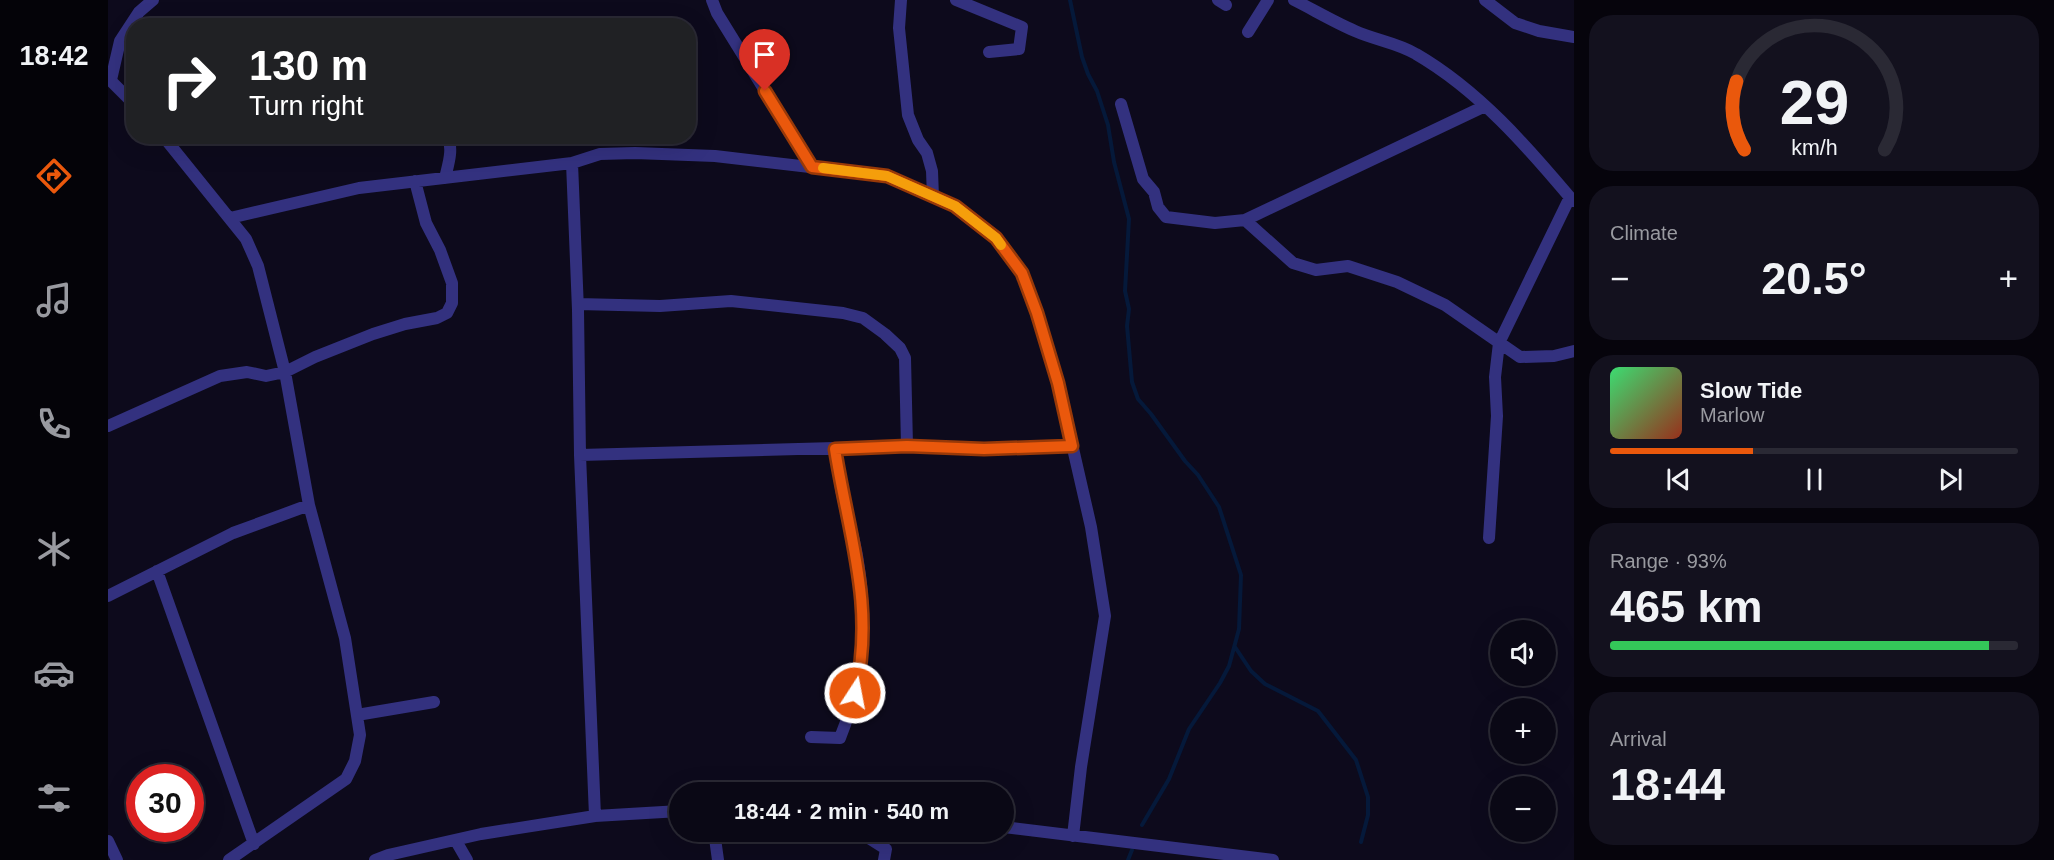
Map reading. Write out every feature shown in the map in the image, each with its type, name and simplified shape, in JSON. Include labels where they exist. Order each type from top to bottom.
[{"type":"street","points":[[135,18],[153,0]]},
{"type":"street","points":[[712,0],[717,13],[812,167]]},
{"type":"street","points":[[902,0],[899,28],[908,115],[918,140],[927,153],[932,171],[933,197]]},
{"type":"street","points":[[956,0],[1022,27],[1019,49],[989,52]]},
{"type":"street","points":[[1248,32],[1268,0]]},
{"type":"street","points":[[1294,0],[1356,32],[1413,52],[1453,77],[1544,165],[1572,199],[1498,343],[1495,378],[1497,416],[1489,538]]},
{"type":"street","points":[[1485,0],[1515,23],[1539,31],[1574,38]]},
{"type":"street","points":[[126,33],[120,42],[109,79],[126,96]]},
{"type":"street","points":[[1121,104],[1143,179],[1154,192],[1158,207],[1166,217],[1215,223],[1245,220],[1485,106]]},
{"type":"street","points":[[170,144],[246,239],[258,266],[285,372],[309,505],[345,638],[360,735],[355,761],[346,778],[234,859]]},
{"type":"street","points":[[445,178],[450,157],[450,144]]},
{"type":"street","points":[[230,218],[359,188],[572,162],[600,154],[635,153],[715,156],[887,176],[955,206],[996,238],[1022,273],[1055,373],[1091,527],[1105,616],[1073,836]]},
{"type":"street","points":[[572,162],[578,304],[580,455],[595,816]]},
{"type":"street","points":[[108,426],[220,376],[247,372],[266,376],[285,372],[315,357],[373,334],[405,324],[438,318],[447,313],[452,303],[452,283],[440,250],[426,223],[415,181]]},
{"type":"street","points":[[1245,220],[1293,263],[1316,270],[1348,266],[1397,282],[1445,305],[1520,357],[1554,356],[1574,351]]},
{"type":"street","points":[[578,304],[660,306],[731,301],[843,313],[863,318],[900,348],[905,358],[907,446]]},
{"type":"street","points":[[580,455],[907,446],[984,449],[1072,446]]},
{"type":"street","points":[[811,737],[840,738],[850,714],[860,671],[863,621],[858,562],[835,449]]},
{"type":"street","points":[[108,596],[233,533],[309,505]]},
{"type":"street","points":[[157,571],[254,844]]},
{"type":"street","points":[[357,715],[434,702]]},
{"type":"street","points":[[375,860],[480,834],[595,816],[669,812]]},
{"type":"street","points":[[1014,828],[1273,860]]},
{"type":"street","points":[[108,841],[117,860]]},
{"type":"street","points":[[456,841],[467,860]]},
{"type":"street","points":[[716,842],[718,860]]},
{"type":"street","points":[[875,842],[886,849],[884,860]]},
{"type":"waterway","points":[[1070,0],[1082,57],[1097,91],[1108,125],[1114,162],[1129,219],[1125,291],[1129,309],[1127,326],[1132,382],[1138,399],[1198,475],[1219,507],[1241,575],[1239,629],[1229,666],[1189,729],[1169,779],[1142,825]]},
{"type":"waterway","points":[[1235,647],[1251,671],[1265,684],[1318,711],[1356,760],[1368,797],[1368,815],[1361,842]]},
{"type":"waterway","points":[[1128,860],[1132,850]]},
{"type":"slow traffic","points":[[823,168],[887,176],[955,206],[996,238],[1001,245]]},
{"type":"route","points":[[765,91],[812,167],[887,176],[955,206],[996,238],[1022,273],[1037,313],[1058,383],[1072,446],[984,449],[907,446],[835,449],[858,562],[863,621],[860,671],[855,693]]}]
